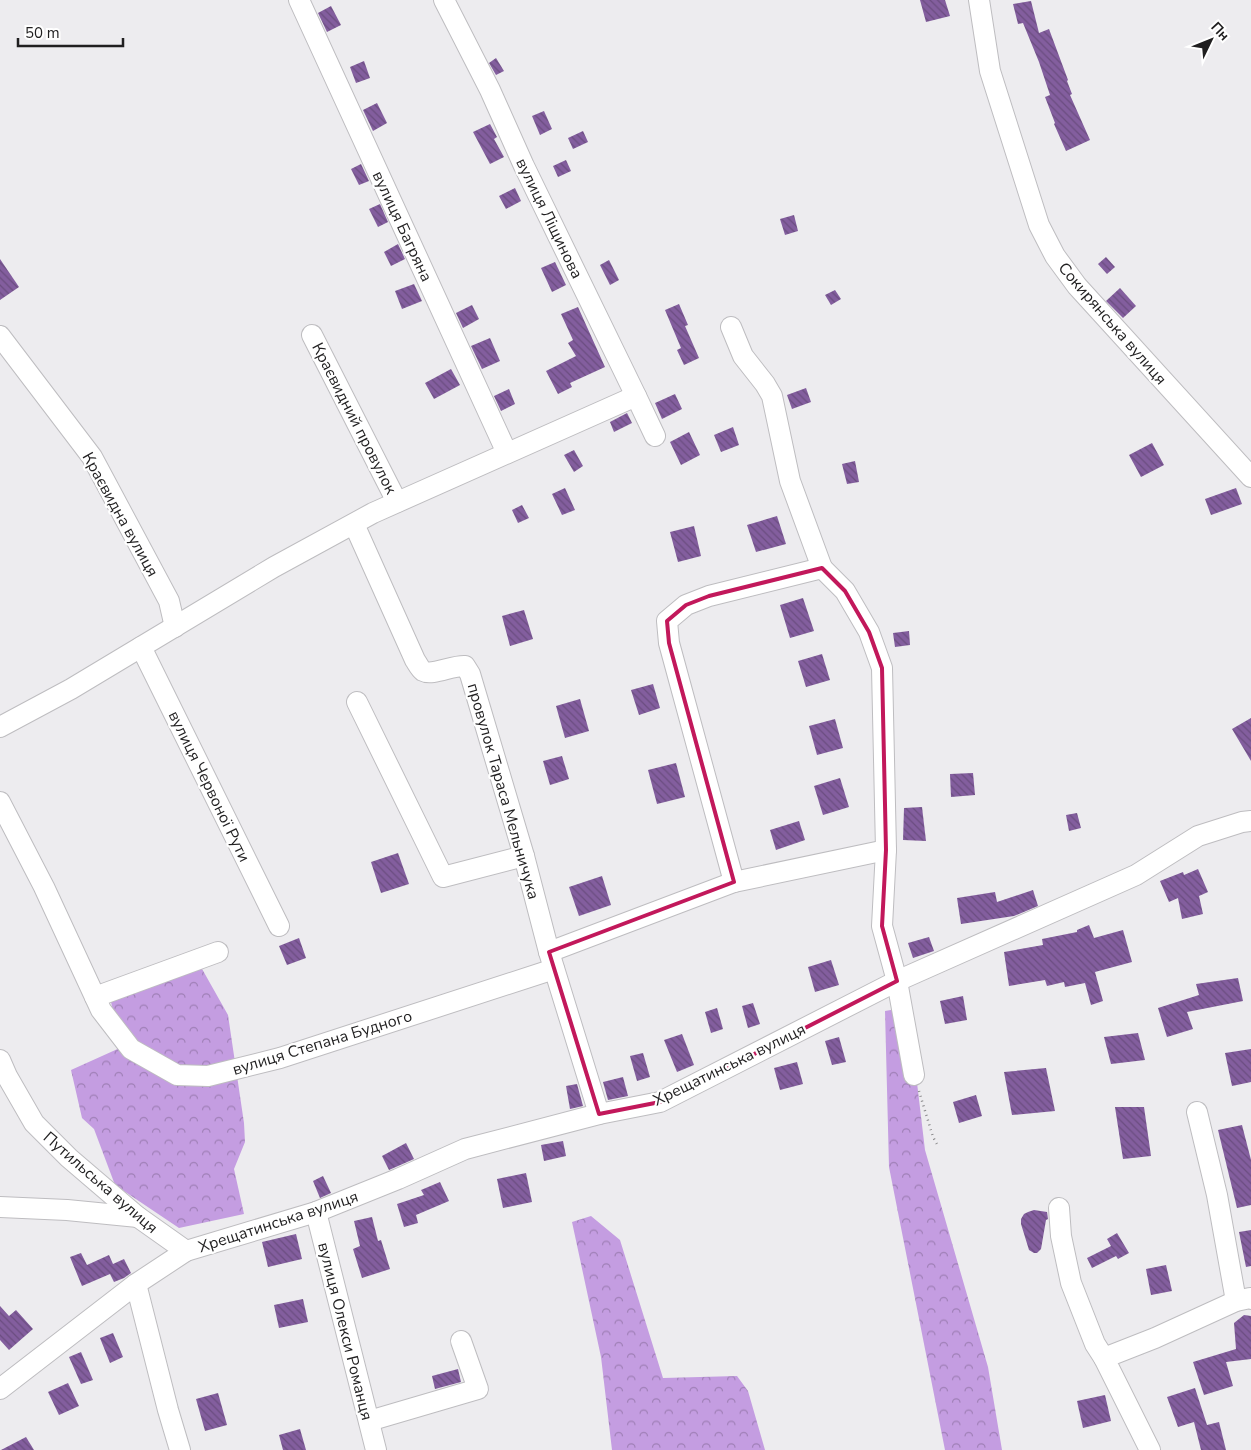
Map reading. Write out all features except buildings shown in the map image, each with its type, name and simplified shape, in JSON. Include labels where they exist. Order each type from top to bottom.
[{"type":"street","name":"вулиця Багряна","points":[[299,0],[506,453]]},
{"type":"street","name":"вулиця Ліщинова","points":[[444,0],[490,90],[524,166],[655,436]]},
{"type":"street","name":"Сокирянська вулиця","points":[[979,0],[990,71],[1039,225],[1055,256],[1077,286],[1251,477]]},
{"type":"street","points":[[730,327],[743,356],[772,396],[790,481],[822,568],[845,591],[869,632],[882,668],[886,850],[882,926],[897,981],[914,1075]]},
{"type":"street","name":"Краєвидний провулок","points":[[312,334],[398,502]]},
{"type":"street","name":"Краєвидна вулиця","points":[[0,336],[92,457],[169,601],[175,627]]},
{"type":"street","points":[[0,727],[71,690],[274,567],[354,524],[398,502],[636,396]]},
{"type":"street","name":"провулок Тараса Мельничука","points":[[354,524],[415,660],[421,669],[433,672],[459,665],[465,666],[470,674],[524,856],[552,960],[599,1114]]},
{"type":"street","points":[[734,882],[668,643],[667,621],[686,605],[709,596],[822,568]]},
{"type":"street","name":"вулиця Червоної Рути","points":[[142,647],[279,926]]},
{"type":"street","points":[[357,702],[443,877],[524,856]]},
{"type":"street","name":"вулиця Степана Будного","points":[[0,802],[44,887],[101,1010],[132,1049],[178,1075],[208,1076],[280,1058],[552,960],[734,882],[886,850]]},
{"type":"street","name":"Хрещатинська вулиця","points":[[186,1250],[316,1212],[398,1179],[465,1148],[599,1114],[660,1102],[897,981],[1136,874],[1198,836],[1251,821]]},
{"type":"street","points":[[96,997],[218,952]]},
{"type":"street","name":"Путильська вулиця","points":[[0,1060],[34,1123],[69,1158],[138,1217],[186,1250]]},
{"type":"street","points":[[1104,1358],[1244,1300],[1197,1112]]},
{"type":"street","points":[[0,1207],[67,1210],[138,1217]]},
{"type":"street","points":[[1059,1208],[1061,1236],[1071,1283],[1095,1344],[1104,1358],[1150,1450]]},
{"type":"street","name":"вулиця Олекси Романця","points":[[316,1212],[376,1450]]},
{"type":"street","points":[[0,1389],[136,1284],[186,1250]]},
{"type":"street","points":[[136,1284],[180,1450]]},
{"type":"street","points":[[369,1421],[478,1390],[461,1341]]},
{"type":"path","points":[[914,1075],[933,1137],[938,1146]]},
{"type":"highlighted area","points":[[822,568],[845,591],[869,632],[882,668],[886,850],[882,926],[897,981],[660,1102],[599,1114],[549,952],[734,882],[669,643],[667,621],[686,605],[709,596]]},
{"type":"green space","points":[[197,960],[228,1015],[244,1123],[245,1142],[234,1169],[244,1214],[179,1228],[115,1185],[94,1129],[82,1118],[71,1070],[122,1047],[110,998]]},
{"type":"green space","points":[[908,1007],[925,1150],[988,1367],[1002,1450],[945,1450],[889,1167],[885,1011]]},
{"type":"green space","points":[[591,1216],[620,1240],[663,1378],[737,1376],[748,1391],[765,1450],[612,1450],[601,1357],[572,1222]]}]
